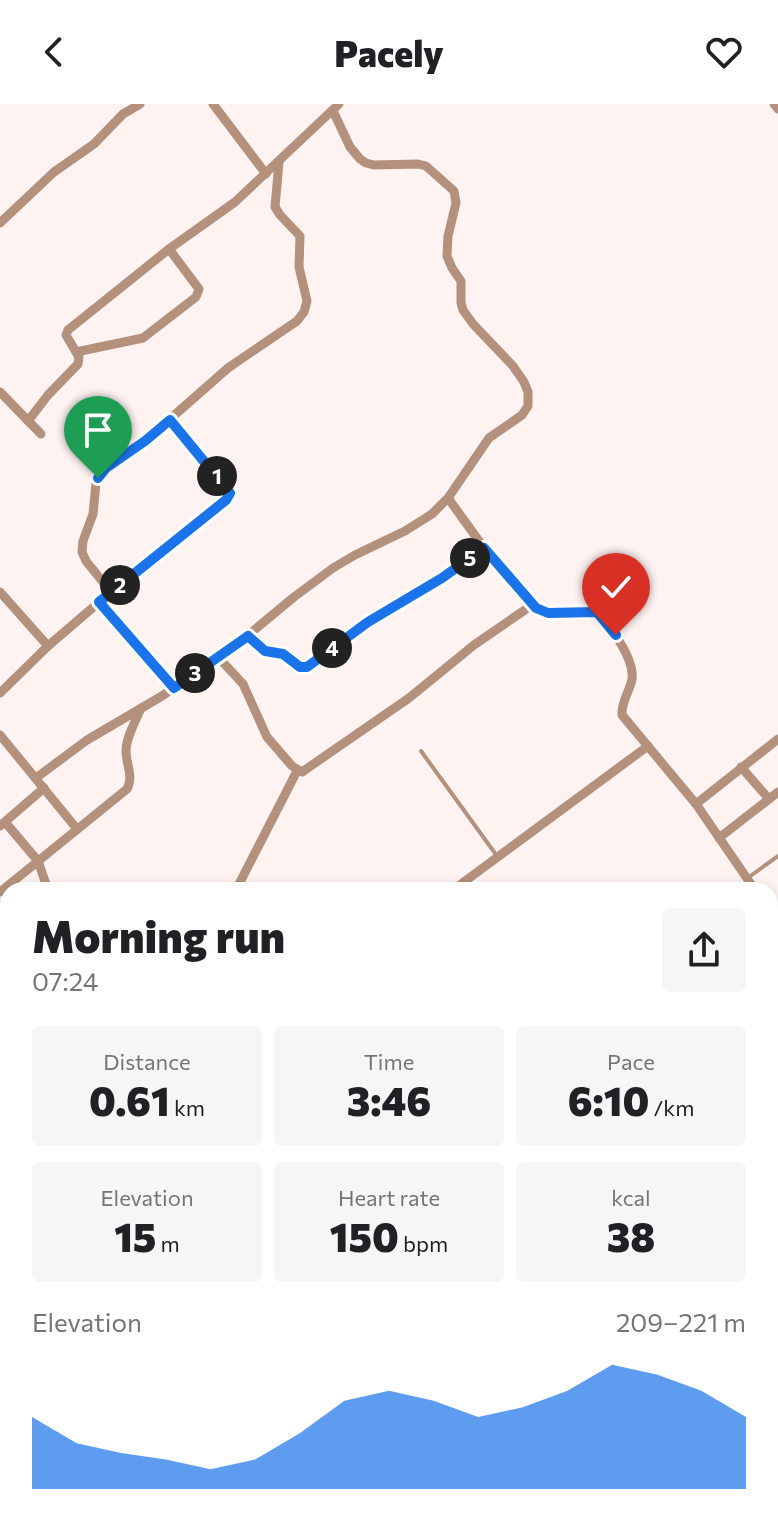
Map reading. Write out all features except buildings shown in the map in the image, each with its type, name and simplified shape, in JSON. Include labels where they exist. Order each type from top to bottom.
[{"type":"street","points":[[0,223],[54,172],[94,144],[123,114],[140,104]]},
{"type":"street","points":[[213,104],[266,174]]},
{"type":"street","points":[[774,104],[778,109]]},
{"type":"street","points":[[28,421],[52,389],[76,367],[79,360],[66,335],[68,330],[169,249],[216,217],[336,108],[350,147],[360,159],[374,165],[426,166],[454,191],[456,203],[447,256],[461,281],[463,310],[513,366],[528,392],[525,411],[484,444],[448,498],[419,523],[355,555],[314,581],[248,636],[174,688],[74,749],[36,778]]},
{"type":"street","points":[[111,592],[82,552],[94,505],[96,483],[106,468],[145,441],[228,368],[297,321],[304,312],[307,301],[299,267],[300,236],[275,207],[279,162]]},
{"type":"street","points":[[76,352],[143,338],[198,294],[197,286],[169,249]]},
{"type":"street","points":[[0,392],[41,434]]},
{"type":"street","points":[[0,693],[99,602],[229,497],[228,490],[170,420]]},
{"type":"street","points":[[448,498],[484,548],[532,605],[548,613],[591,611],[599,614],[619,640],[632,671],[622,715],[696,804],[749,882]]},
{"type":"street","points":[[248,636],[265,651],[283,654],[305,668],[368,622],[442,578],[484,548]]},
{"type":"street","points":[[0,592],[48,646]]},
{"type":"street","points":[[99,602],[174,688]]},
{"type":"street","points":[[218,657],[243,684],[267,737],[297,771],[305,771],[409,698],[474,645],[532,605]]},
{"type":"street","points":[[12,882],[130,786],[127,745],[141,708]]},
{"type":"street","points":[[0,735],[77,829]]},
{"type":"street","points":[[696,804],[778,739]]},
{"type":"street","points":[[464,882],[648,746]]},
{"type":"street","points":[[741,767],[769,799]]},
{"type":"street","points":[[240,882],[297,771]]},
{"type":"street","points":[[44,788],[2,824],[38,861],[45,882]]},
{"type":"street","points":[[719,838],[778,792]]},
{"type":"lane","points":[[421,751],[497,857]]},
{"type":"lane","points":[[747,879],[778,856]]},
{"type":"route","points":[[98,478],[106,468],[170,420],[230,493],[226,500],[99,602],[174,688],[248,636],[265,651],[283,654],[305,668],[350,634],[442,578],[484,548],[536,608],[548,613],[597,612],[616,635]]}]
